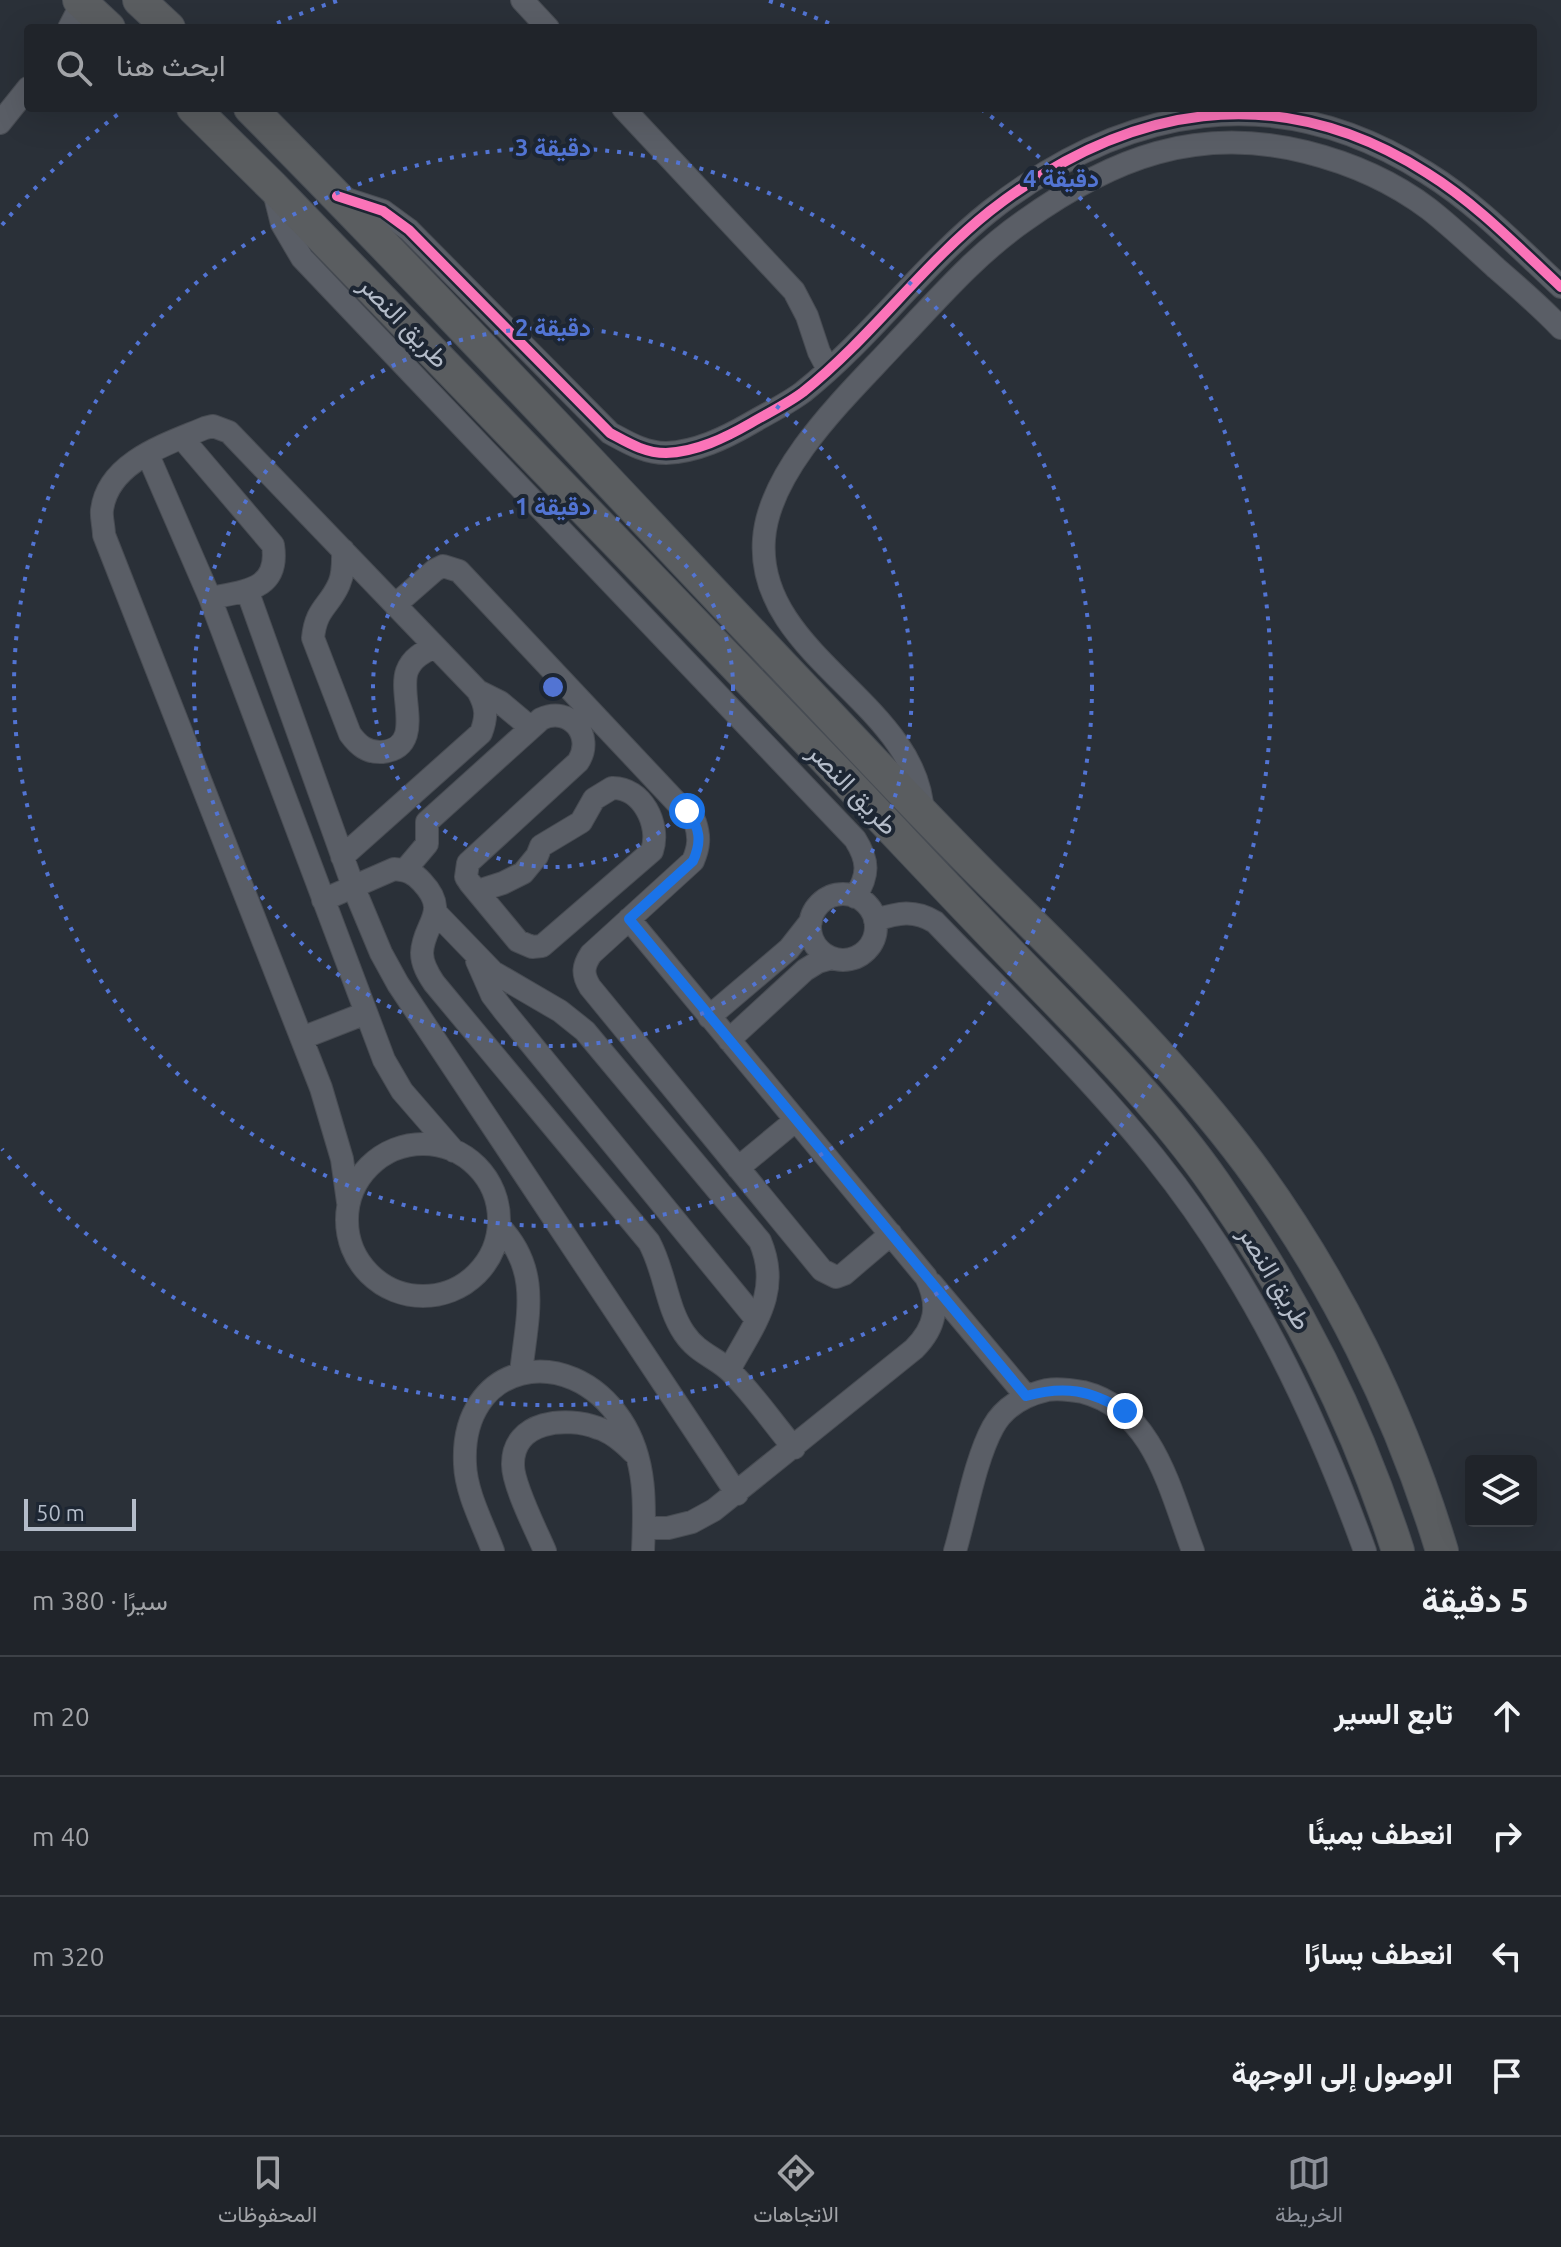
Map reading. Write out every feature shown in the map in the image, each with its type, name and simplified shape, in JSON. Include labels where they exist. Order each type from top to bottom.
[{"type":"highway","points":[[139,0],[165,24]]},
{"type":"highway","points":[[76,10],[102,24]]},
{"type":"highway","name":"طريق النصر","points":[[197,112],[273,187],[1094,1040],[1170,1127],[1212,1179],[1261,1253],[1314,1344],[1369,1466],[1398,1551]]},
{"type":"highway","name":"طريق النصر","points":[[254,112],[923,815],[1120,1011],[1248,1163],[1308,1251],[1352,1328],[1407,1453],[1442,1551]]},
{"type":"street","points":[[522,0],[544,24]]},
{"type":"street","points":[[0,123],[24,93]]},
{"type":"street","points":[[627,112],[794,291],[828,369]]},
{"type":"street","points":[[337,196],[383,211],[409,230],[610,433],[638,448],[665,453],[691,449],[728,436],[784,405],[828,369],[950,247],[1027,184],[1075,155],[1133,130],[1193,117],[1220,114],[1275,116],[1315,123],[1388,151],[1461,197],[1561,287]]},
{"type":"street","points":[[923,815],[921,788],[910,763],[871,713],[806,644],[778,606],[766,572],[764,540],[770,513],[799,452],[968,268],[1022,222],[1109,170],[1168,150],[1217,141],[1269,143],[1360,168],[1428,209],[1561,328]]},
{"type":"street","points":[[273,187],[282,224],[302,258],[855,839],[864,852],[868,868],[855,897]]},
{"type":"street","points":[[856,341],[878,363]]},
{"type":"street","points":[[342,857],[481,733],[486,719],[485,704],[478,691],[229,432],[213,426],[126,467],[110,486],[102,510],[104,535],[302,1038],[332,1122],[348,1202],[347,1228],[354,1254],[380,1283],[404,1294],[431,1296],[468,1282],[493,1251],[499,1226],[496,1199],[485,1175],[476,1165],[441,1146],[415,1144],[389,1152],[368,1167],[348,1202]]},
{"type":"street","points":[[182,438],[273,545],[275,559],[271,574],[261,585],[210,598]]},
{"type":"street","points":[[148,455],[210,598],[384,1060],[402,1091],[454,1151]]},
{"type":"street","points":[[343,550],[344,568],[339,584],[320,610],[313,638],[344,721],[357,744],[379,752],[391,750],[401,742],[409,720],[403,683],[408,667],[420,654],[435,647]]},
{"type":"street","points":[[395,605],[435,570],[443,566],[459,571],[695,822],[699,835],[693,861],[591,954],[584,964],[584,977],[828,1275],[836,1277],[844,1274],[891,1234]]},
{"type":"street","points":[[247,590],[342,857],[381,953],[416,1015],[737,1494]]},
{"type":"street","points":[[242,684],[276,671]]},
{"type":"street","points":[[478,691],[500,702],[531,728]]},
{"type":"street","points":[[405,870],[427,844],[427,822],[531,728],[549,715],[566,717],[582,733],[584,753],[578,762],[468,863],[466,877],[518,941],[532,947],[542,946],[646,857],[655,842],[643,803],[631,791],[622,788],[602,792],[594,799],[581,822],[571,830],[548,839],[541,846],[523,873],[478,891]]},
{"type":"street","points":[[262,736],[294,722]]},
{"type":"street","points":[[515,820],[541,846]]},
{"type":"street","points":[[323,900],[394,869],[415,875],[430,890],[436,913],[424,941],[422,955],[426,970],[649,1242],[660,1262],[676,1319],[686,1335],[698,1349],[729,1370],[794,1448]]},
{"type":"street","points":[[709,1017],[789,949],[822,902],[844,894],[864,902],[875,920],[876,932],[865,952],[855,958],[832,958],[818,962],[805,970],[729,1040]]},
{"type":"street","points":[[875,920],[907,912],[922,914],[935,922],[1097,1090],[1155,1159],[1208,1232],[1263,1321],[1329,1455],[1365,1551]]},
{"type":"street","points":[[436,913],[476,956],[512,985],[560,1011],[585,1031],[754,1233],[768,1260],[770,1280],[765,1300],[729,1370]]},
{"type":"street","points":[[629,919],[1026,1396]]},
{"type":"street","points":[[811,921],[814,944],[832,958]]},
{"type":"street","points":[[476,956],[492,995],[756,1319]]},
{"type":"street","points":[[302,1038],[366,1013]]},
{"type":"street","points":[[523,1089],[548,1065]]},
{"type":"street","points":[[738,1168],[796,1120]]},
{"type":"street","points":[[499,1226],[519,1250],[529,1279],[521,1373]]},
{"type":"street","points":[[644,1528],[668,1528],[692,1522],[737,1494],[925,1338],[933,1323],[936,1307],[926,1277]]},
{"type":"street","points":[[493,1551],[465,1467],[465,1443],[471,1419],[484,1398],[501,1381],[521,1373],[552,1371],[580,1381],[604,1399],[622,1422],[637,1456],[644,1491],[643,1551]]},
{"type":"street","points":[[955,1551],[985,1445],[994,1425],[1008,1408],[1026,1396],[1051,1389],[1102,1397],[1125,1411],[1143,1431],[1193,1551]]},
{"type":"street","points":[[545,1551],[513,1467],[514,1451],[522,1437],[534,1427],[555,1422],[578,1422],[611,1434],[637,1456]]},
{"type":"cycle path","points":[[337,196],[383,211],[409,230],[610,433],[658,453],[688,450],[710,443],[741,429],[803,392],[851,349],[965,232],[1042,175],[1094,147],[1148,127],[1203,116],[1258,115],[1314,124],[1370,143],[1427,173],[1463,198],[1561,287]]},
{"type":"route","points":[[687,811],[699,835],[693,861],[629,919],[1026,1396],[1051,1389],[1076,1391],[1102,1397],[1125,1411]]}]
